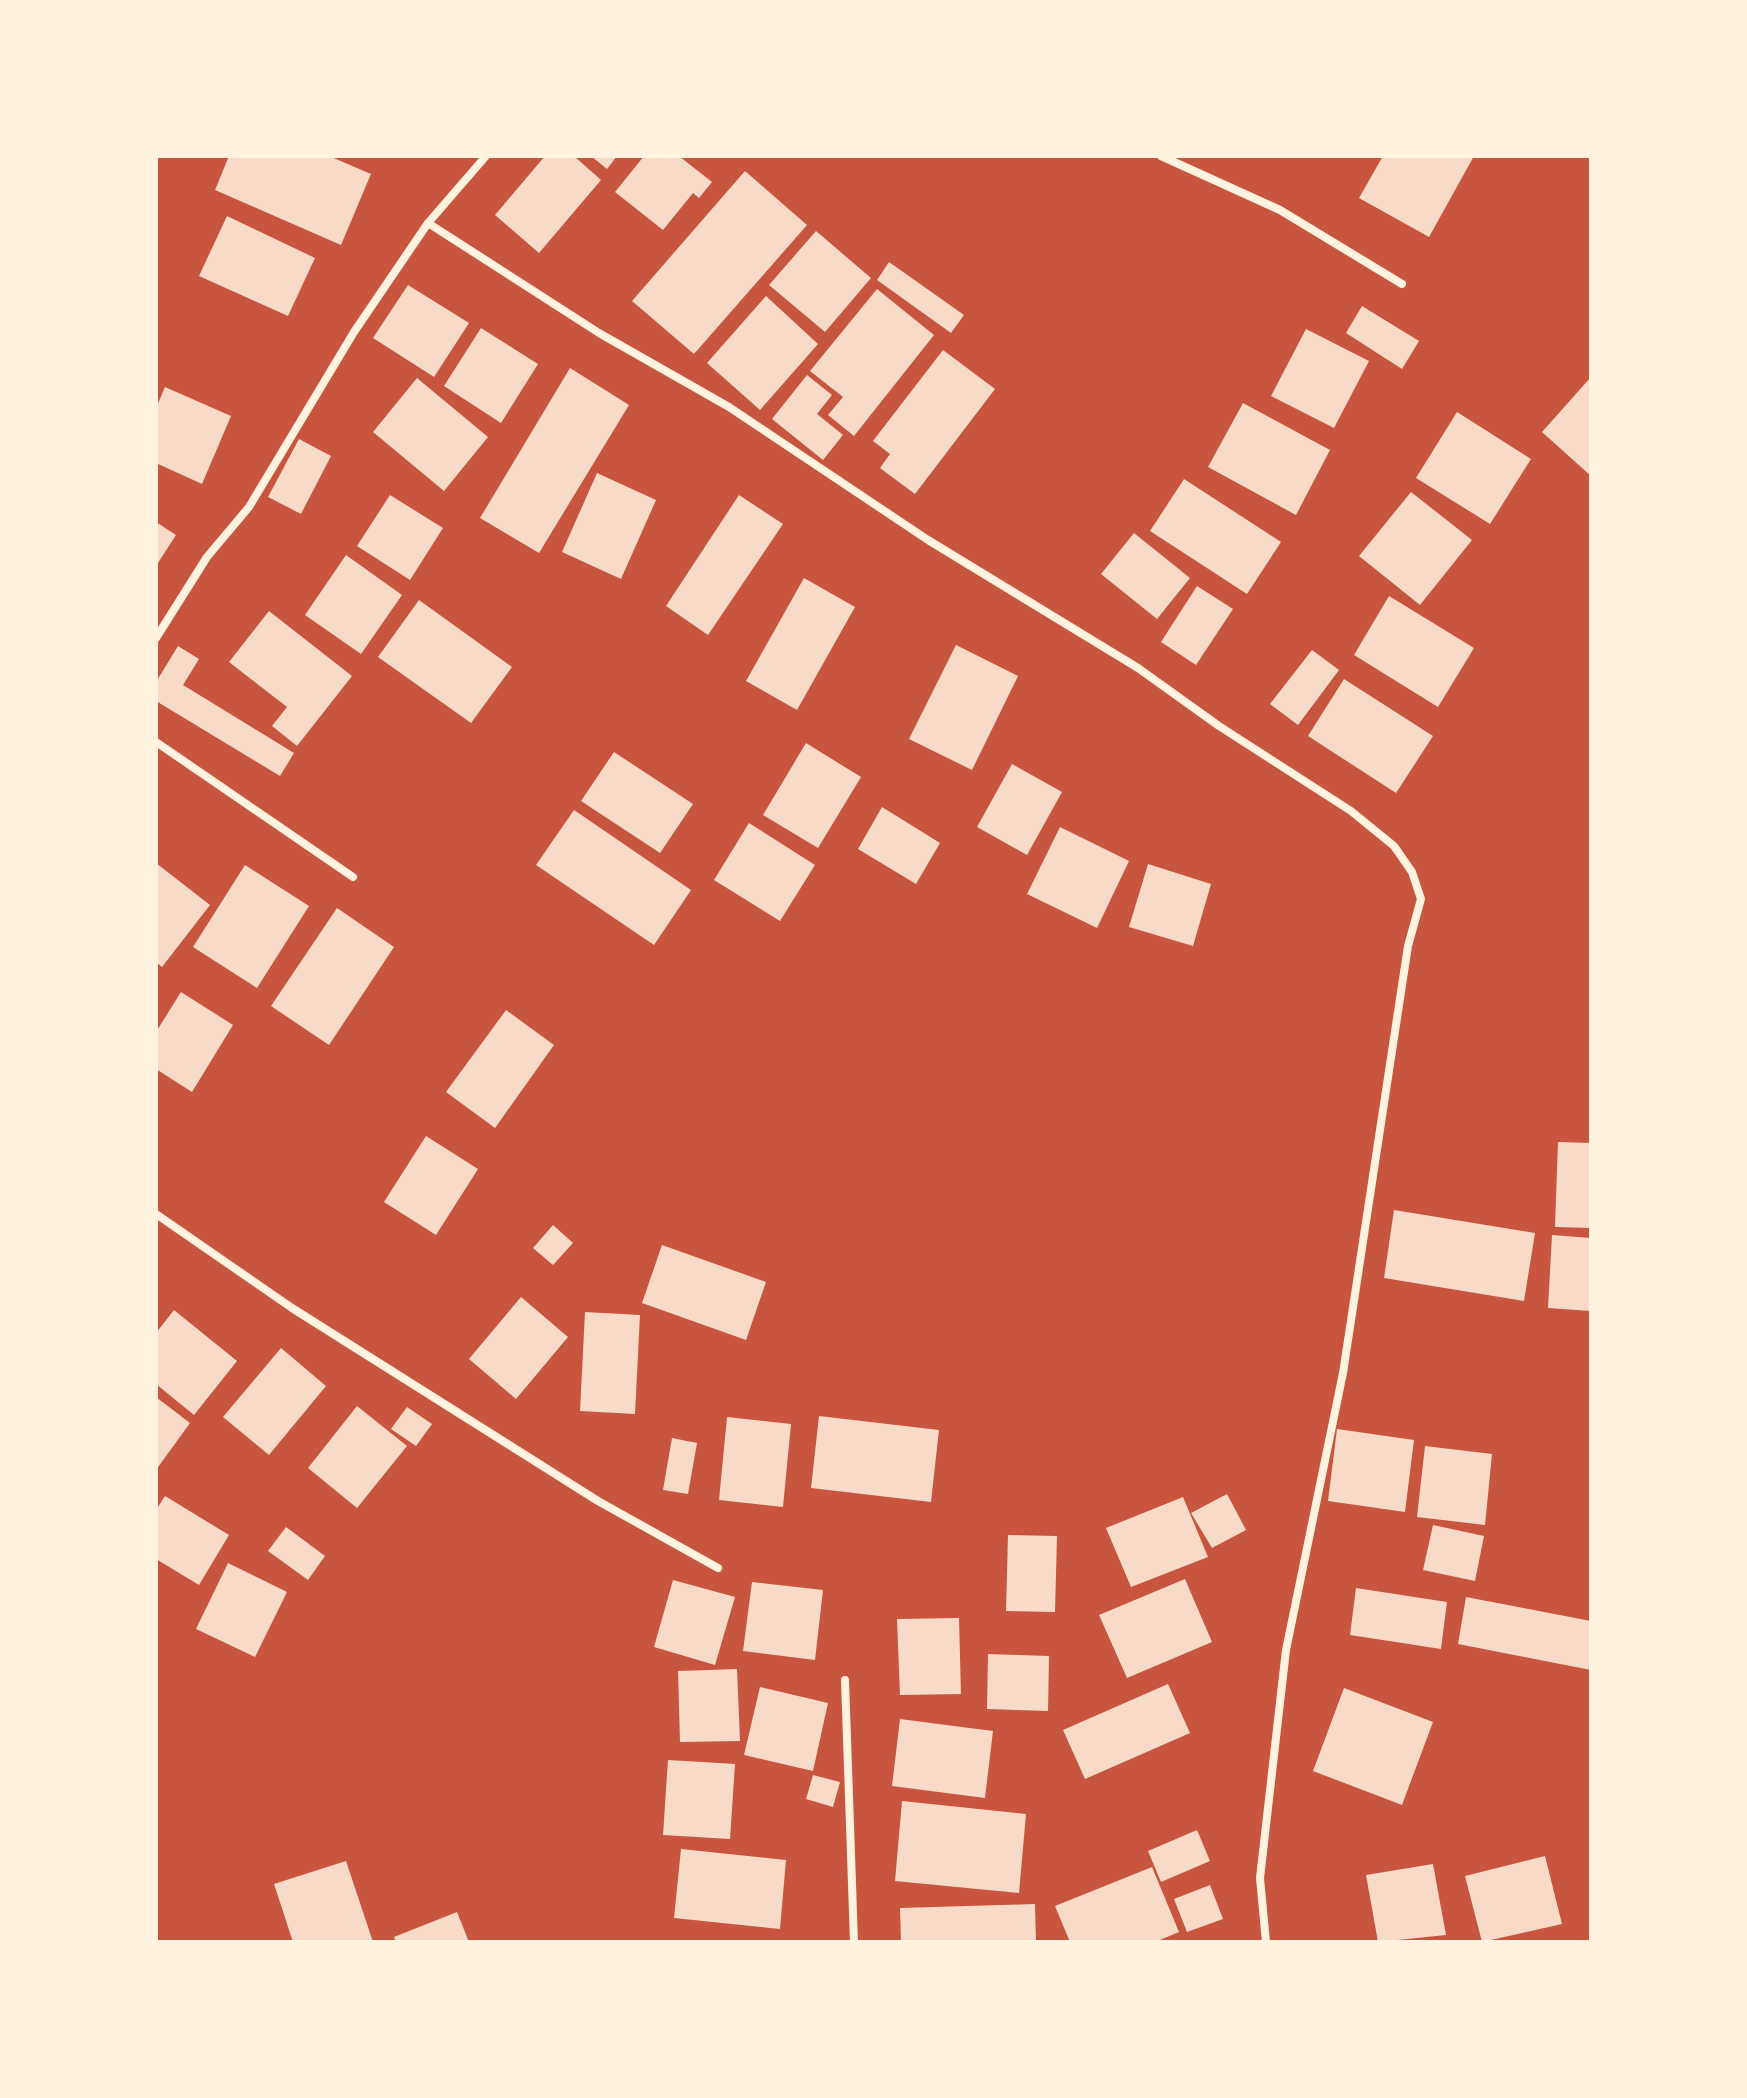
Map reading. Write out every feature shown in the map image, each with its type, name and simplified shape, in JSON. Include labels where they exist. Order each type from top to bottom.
[{"type":"street","points":[[156,638],[207,557],[249,507],[347,344],[428,223],[486,156]]},
{"type":"street","points":[[1161,156],[1280,210],[1402,284]]},
{"type":"street","points":[[428,223],[599,333],[729,407],[928,540],[1138,668],[1219,726],[1351,811],[1394,846],[1412,872],[1421,899],[1408,946],[1343,1373],[1286,1650],[1260,1878],[1266,1942]]},
{"type":"street","points":[[156,742],[353,877]]},
{"type":"street","points":[[156,1214],[292,1308],[598,1501],[718,1568]]},
{"type":"street","points":[[845,1680],[854,1942]]},
{"type":"building","points":[[229,156],[329,156],[371,174],[341,245],[215,190]]},
{"type":"building","points":[[545,156],[574,156],[601,180],[539,253],[495,215]]},
{"type":"building","points":[[591,156],[617,156],[607,169]]},
{"type":"building","points":[[644,156],[679,156],[712,182],[699,198],[693,193],[663,230],[615,192]]},
{"type":"building","points":[[1383,156],[1474,156],[1429,237],[1359,198]]},
{"type":"building","points":[[745,171],[807,225],[694,354],[632,301]]},
{"type":"building","points":[[227,216],[315,258],[288,316],[199,276]]},
{"type":"building","points":[[816,231],[871,278],[825,332],[769,285]]},
{"type":"building","points":[[889,262],[964,315],[951,333],[877,280]]},
{"type":"building","points":[[408,285],[469,323],[434,377],[373,338]]},
{"type":"building","points":[[877,289],[934,335],[854,436],[828,415],[843,397],[810,371]]},
{"type":"building","points":[[766,296],[818,344],[760,410],[707,363]]},
{"type":"building","points":[[1362,306],[1419,341],[1402,369],[1346,333]]},
{"type":"building","points":[[481,328],[538,364],[501,423],[444,386]]},
{"type":"building","points":[[1306,329],[1369,361],[1334,428],[1271,396]]},
{"type":"building","points":[[943,350],[995,389],[915,494],[880,468],[890,454],[873,441]]},
{"type":"building","points":[[570,368],[629,405],[539,553],[480,518]]},
{"type":"building","points":[[807,375],[832,395],[817,414],[843,435],[823,460],[772,419]]},
{"type":"building","points":[[1591,377],[1591,476],[1542,432]]},
{"type":"building","points":[[417,378],[488,437],[444,491],[373,432]]},
{"type":"building","points":[[165,387],[231,416],[202,484],[156,463],[156,408]]},
{"type":"building","points":[[1243,403],[1330,450],[1296,515],[1208,467]]},
{"type":"building","points":[[1457,412],[1531,459],[1490,524],[1416,478]]},
{"type":"building","points":[[299,439],[331,456],[301,514],[268,497]]},
{"type":"building","points":[[597,473],[656,500],[621,579],[562,552]]},
{"type":"building","points":[[1184,479],[1281,542],[1247,594],[1150,531]]},
{"type":"building","points":[[1411,492],[1472,540],[1420,605],[1359,556]]},
{"type":"building","points":[[390,495],[443,528],[410,580],[357,546]]},
{"type":"building","points":[[739,495],[783,524],[708,635],[666,606]]},
{"type":"building","points":[[156,522],[176,535],[156,566]]},
{"type":"building","points":[[1134,533],[1190,578],[1157,619],[1101,574]]},
{"type":"building","points":[[346,555],[402,595],[361,654],[305,615]]},
{"type":"building","points":[[804,578],[855,607],[797,710],[746,681]]},
{"type":"building","points":[[1197,586],[1233,609],[1196,665],[1161,642]]},
{"type":"building","points":[[1389,596],[1474,648],[1438,707],[1354,655]]},
{"type":"building","points":[[419,600],[512,667],[471,723],[378,657]]},
{"type":"building","points":[[269,611],[352,676],[297,746],[272,726],[287,707],[229,662]]},
{"type":"building","points":[[956,645],[1018,676],[972,770],[909,739]]},
{"type":"building","points":[[178,646],[199,659],[183,685],[294,753],[280,776],[156,701],[156,682]]},
{"type":"building","points":[[1312,650],[1339,670],[1298,725],[1270,704]]},
{"type":"building","points":[[1344,679],[1433,736],[1396,793],[1308,736]]},
{"type":"building","points":[[806,743],[861,777],[818,848],[763,815]]},
{"type":"building","points":[[614,752],[693,804],[660,853],[581,801]]},
{"type":"building","points":[[1012,764],[1062,792],[1027,855],[977,827]]},
{"type":"building","points":[[882,807],[940,843],[916,884],[858,849]]},
{"type":"building","points":[[574,810],[691,890],[654,945],[536,865]]},
{"type":"building","points":[[749,823],[815,865],[780,921],[714,880]]},
{"type":"building","points":[[1060,827],[1129,861],[1097,928],[1027,894]]},
{"type":"building","points":[[156,863],[210,905],[162,967],[156,962]]},
{"type":"building","points":[[1148,864],[1211,884],[1193,946],[1129,927]]},
{"type":"building","points":[[245,865],[309,906],[257,988],[193,947]]},
{"type":"building","points":[[337,908],[394,947],[329,1045],[271,1006]]},
{"type":"building","points":[[181,992],[233,1025],[192,1092],[156,1069],[156,1032]]},
{"type":"building","points":[[506,1010],[554,1045],[495,1128],[446,1092]]},
{"type":"building","points":[[426,1136],[478,1169],[436,1235],[384,1202]]},
{"type":"building","points":[[1558,1142],[1591,1143],[1591,1228],[1555,1227]]},
{"type":"building","points":[[1394,1210],[1535,1233],[1524,1301],[1384,1278]]},
{"type":"building","points":[[553,1225],[573,1243],[553,1265],[533,1248]]},
{"type":"building","points":[[1552,1235],[1591,1238],[1591,1311],[1548,1308]]},
{"type":"building","points":[[662,1245],[766,1282],[746,1340],[642,1303]]},
{"type":"building","points":[[521,1297],[568,1337],[516,1399],[469,1359]]},
{"type":"building","points":[[174,1310],[237,1361],[194,1415],[156,1384],[156,1333]]},
{"type":"building","points":[[585,1312],[640,1315],[635,1414],[580,1411]]},
{"type":"building","points":[[281,1348],[326,1386],[269,1455],[223,1417]]},
{"type":"building","points":[[156,1397],[190,1423],[156,1470]]},
{"type":"building","points":[[357,1406],[407,1446],[357,1508],[308,1468]]},
{"type":"building","points":[[407,1407],[432,1424],[416,1446],[391,1429]]},
{"type":"building","points":[[819,1416],[939,1430],[931,1502],[811,1488]]},
{"type":"building","points":[[727,1417],[791,1424],[783,1507],[719,1500]]},
{"type":"building","points":[[1337,1429],[1414,1440],[1405,1512],[1328,1501]]},
{"type":"building","points":[[672,1438],[697,1443],[688,1494],[663,1490]]},
{"type":"building","points":[[1425,1446],[1492,1454],[1485,1525],[1417,1517]]},
{"type":"building","points":[[1227,1494],[1246,1530],[1212,1548],[1191,1513]]},
{"type":"building","points":[[165,1496],[229,1535],[199,1585],[156,1559],[156,1510]]},
{"type":"building","points":[[1183,1497],[1208,1557],[1131,1587],[1106,1528]]},
{"type":"building","points":[[1433,1525],[1484,1536],[1475,1581],[1423,1570]]},
{"type":"building","points":[[286,1527],[325,1556],[308,1580],[268,1551]]},
{"type":"building","points":[[1008,1535],[1057,1536],[1055,1612],[1006,1611]]},
{"type":"building","points":[[228,1563],[287,1592],[255,1657],[196,1629]]},
{"type":"building","points":[[1185,1579],[1212,1642],[1127,1678],[1099,1615]]},
{"type":"building","points":[[673,1580],[735,1597],[715,1665],[654,1647]]},
{"type":"building","points":[[752,1582],[823,1590],[815,1660],[743,1651]]},
{"type":"building","points":[[1356,1588],[1447,1602],[1441,1649],[1350,1635]]},
{"type":"building","points":[[1466,1597],[1591,1621],[1591,1670],[1458,1644]]},
{"type":"building","points":[[959,1618],[961,1694],[900,1695],[897,1619]]},
{"type":"building","points":[[988,1654],[1049,1656],[1048,1711],[987,1709]]},
{"type":"building","points":[[737,1669],[740,1741],[680,1742],[678,1671]]},
{"type":"building","points":[[1168,1684],[1190,1733],[1085,1779],[1063,1730]]},
{"type":"building","points":[[760,1687],[828,1703],[813,1771],[744,1755]]},
{"type":"building","points":[[1344,1688],[1433,1722],[1402,1805],[1313,1771]]},
{"type":"building","points":[[900,1719],[993,1731],[985,1798],[892,1786]]},
{"type":"building","points":[[668,1760],[735,1764],[730,1839],[663,1835]]},
{"type":"building","points":[[813,1775],[840,1782],[833,1807],[806,1799]]},
{"type":"building","points":[[902,1801],[1026,1814],[1019,1893],[895,1881]]},
{"type":"building","points":[[1197,1830],[1210,1861],[1161,1882],[1148,1851]]},
{"type":"building","points":[[681,1849],[786,1860],[780,1929],[674,1918]]},
{"type":"building","points":[[1545,1856],[1562,1924],[1482,1942],[1465,1876]]},
{"type":"building","points":[[346,1861],[373,1942],[293,1942],[274,1884]]},
{"type":"building","points":[[1433,1864],[1446,1935],[1378,1942],[1366,1875]]},
{"type":"building","points":[[1152,1867],[1179,1932],[1155,1942],[1070,1942],[1055,1906]]},
{"type":"building","points":[[1210,1885],[1223,1919],[1187,1932],[1174,1899]]},
{"type":"building","points":[[1035,1904],[1036,1942],[901,1942],[900,1908]]},
{"type":"building","points":[[457,1912],[469,1942],[396,1942],[394,1937]]}]
